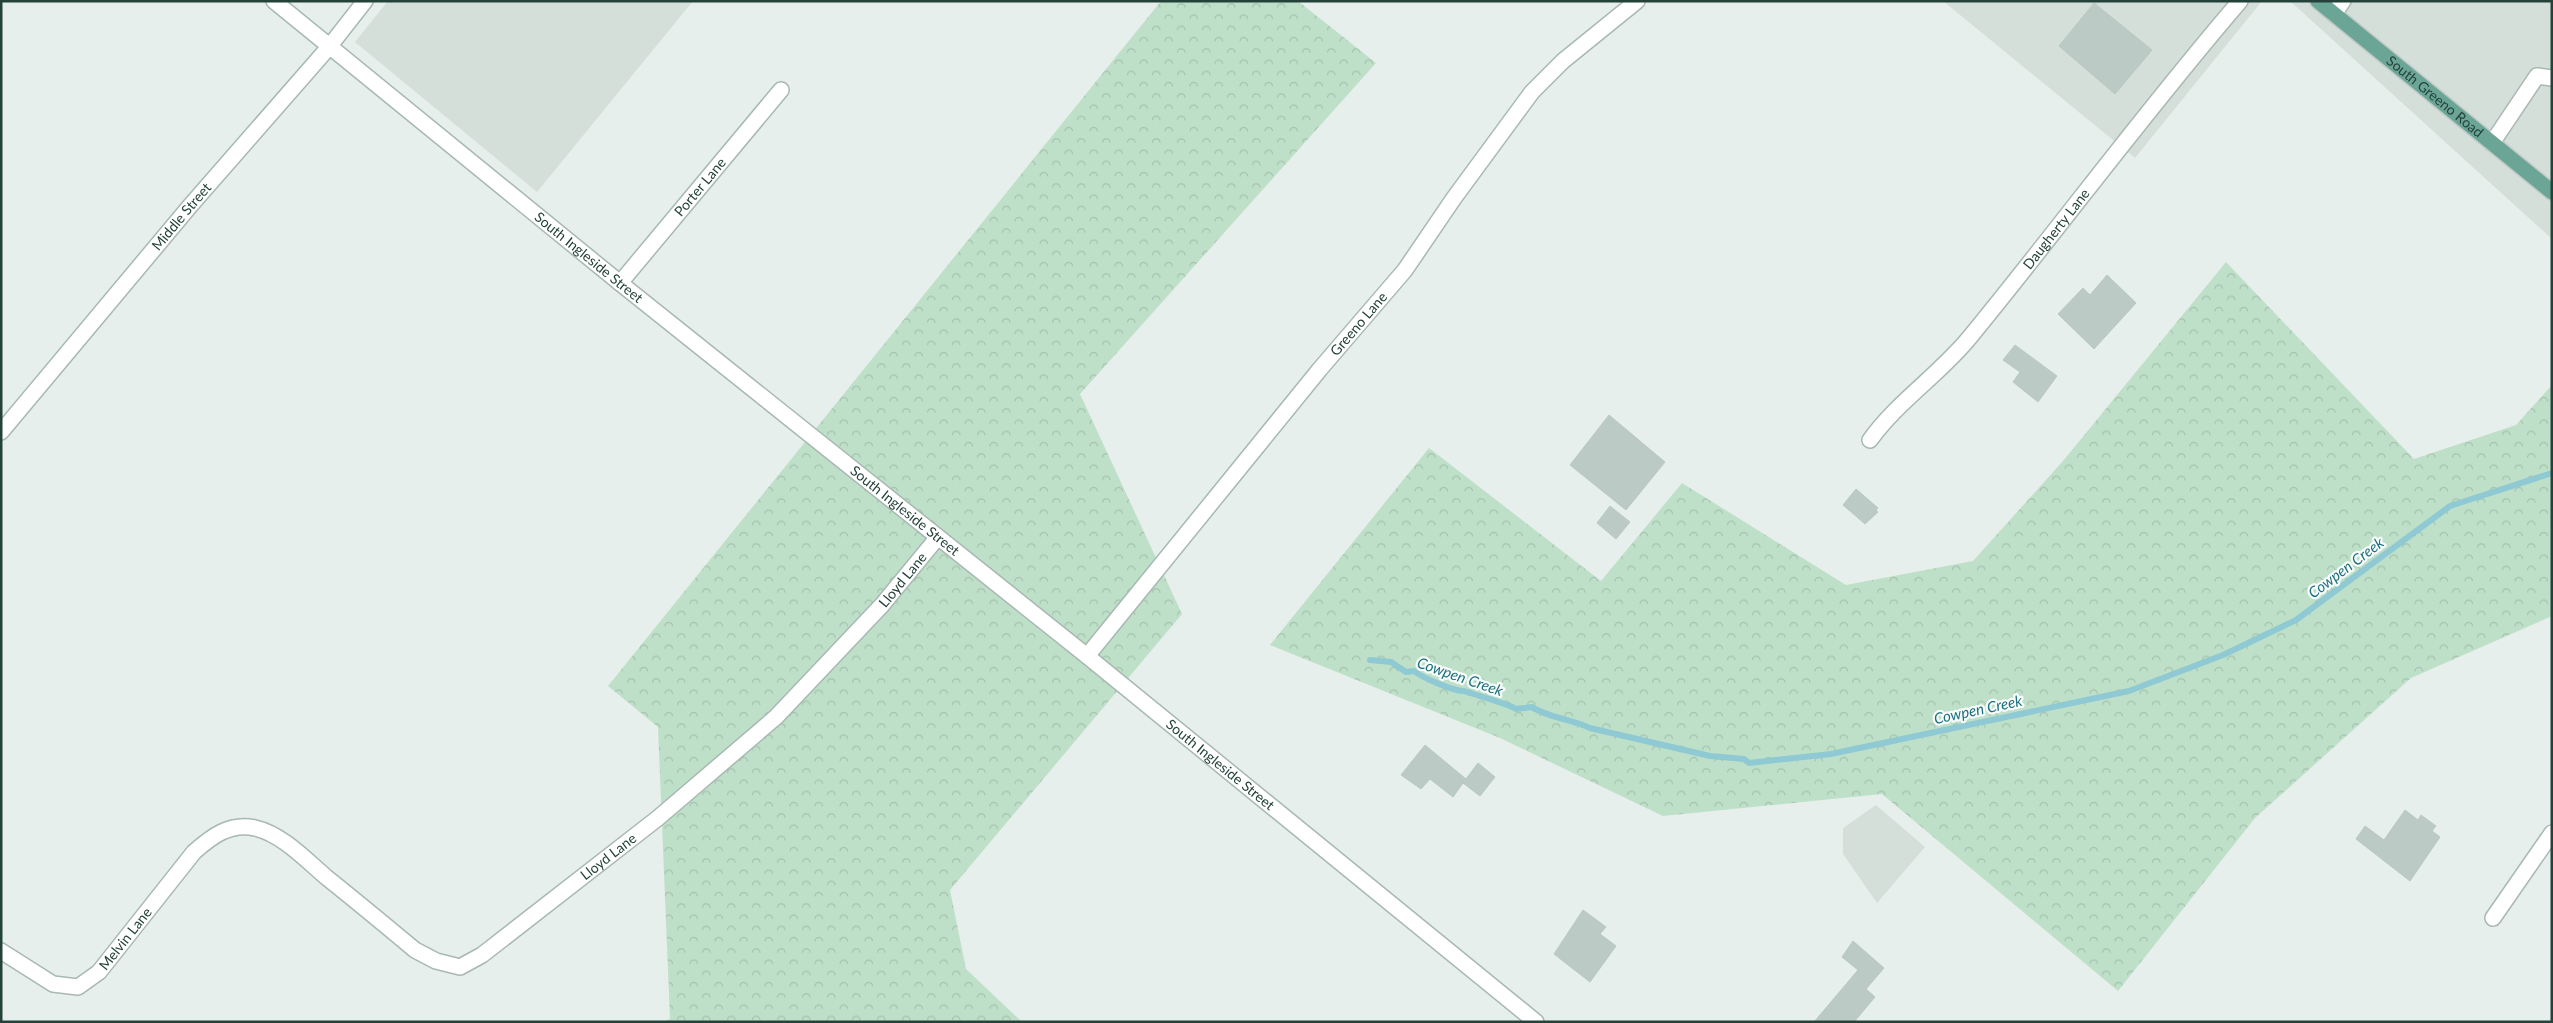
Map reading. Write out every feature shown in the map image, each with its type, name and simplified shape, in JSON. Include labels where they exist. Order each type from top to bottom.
[{"type":"main road","name":"South Greeno Road","points":[[2318,1],[2552,192]]},
{"type":"street","name":"South Ingleside Street","points":[[274,1],[620,283],[1087,656],[1536,1022]]},
{"type":"street","name":"Middle Street","points":[[1,432],[190,206],[329,47],[365,1]]},
{"type":"street","name":"Greeno Lane","points":[[1087,656],[1320,370],[1405,270],[1460,190],[1532,92],[1563,61],[1637,1]]},
{"type":"street","points":[[2334,14],[2343,1]]},
{"type":"street","name":"Daugherty Lane","points":[[1870,440],[1882,423],[1961,348],[2042,251],[2155,104],[2237,5]]},
{"type":"street","points":[[2492,143],[2537,76],[2552,78]]},
{"type":"street","name":"Porter Lane","points":[[620,283],[781,90]]},
{"type":"street","name":"Lloyd Lane","points":[[230,828],[254,827],[277,838],[415,950],[436,961],[460,967],[482,955],[658,818],[776,718],[882,604],[938,537]]},
{"type":"street","name":"Melvin Lane","points":[[1,951],[53,984],[78,987],[99,972],[194,852],[210,837],[230,828]]},
{"type":"street","points":[[2492,918],[2552,833]]},
{"type":"shaded area","points":[[388,1],[693,1],[537,192],[355,42]]},
{"type":"shaded area","points":[[1943,1],[2262,1],[2135,158]]},
{"type":"shaded area","points":[[2290,1],[2552,1],[2552,239]]},
{"type":"shaded area","points":[[1876,805],[1925,847],[1877,903],[1843,854],[1843,828]]},
{"type":"green space","points":[[1161,1],[1298,1],[1376,63],[1080,394],[1182,614],[950,890],[966,969],[1022,1022],[663,1022],[670,1019],[658,727],[608,686]]},
{"type":"green space","points":[[2226,262],[2414,459],[2516,425],[2552,385],[2552,616],[2411,678],[2255,818],[2118,991],[1882,794],[1663,816],[1500,738],[1270,645],[1429,448],[1601,581],[1682,483],[1846,585],[1973,561],[2063,461]]},
{"type":"building","points":[[2094,3],[2152,50],[2115,94],[2059,46]]},
{"type":"building","points":[[2107,275],[2136,303],[2094,349],[2058,314],[2083,288],[2090,295]]},
{"type":"building","points":[[2015,345],[2057,376],[2038,402],[2013,382],[2020,372],[2003,360]]},
{"type":"building","points":[[1609,415],[1665,462],[1626,510],[1570,465]]},
{"type":"building","points":[[1856,489],[1878,508],[1876,510],[1878,512],[1865,524],[1843,505]]},
{"type":"building","points":[[1610,506],[1630,522],[1616,539],[1597,523]]},
{"type":"building","points":[[1425,745],[1466,779],[1478,763],[1495,777],[1480,796],[1463,783],[1453,797],[1430,779],[1421,789],[1401,775]]},
{"type":"building","points":[[2405,810],[2418,820],[2421,815],[2436,826],[2432,831],[2440,837],[2410,881],[2356,839],[2365,826],[2384,840]]},
{"type":"building","points":[[1583,910],[1606,927],[1600,934],[1616,946],[1590,982],[1554,954]]},
{"type":"building","points":[[1853,941],[1884,968],[1866,989],[1875,997],[1854,1022],[1814,1022],[1858,970],[1842,957]]},
{"type":"waterway","name":"Cowpen Creek","points":[[1370,660],[1391,662],[1406,672],[1414,671],[1446,687],[1500,702],[1516,709],[1532,707],[1544,713],[1590,728],[1710,756],[1744,759],[1749,763],[1831,754],[2129,691],[2223,655],[2296,620],[2450,506],[2552,473]]}]
